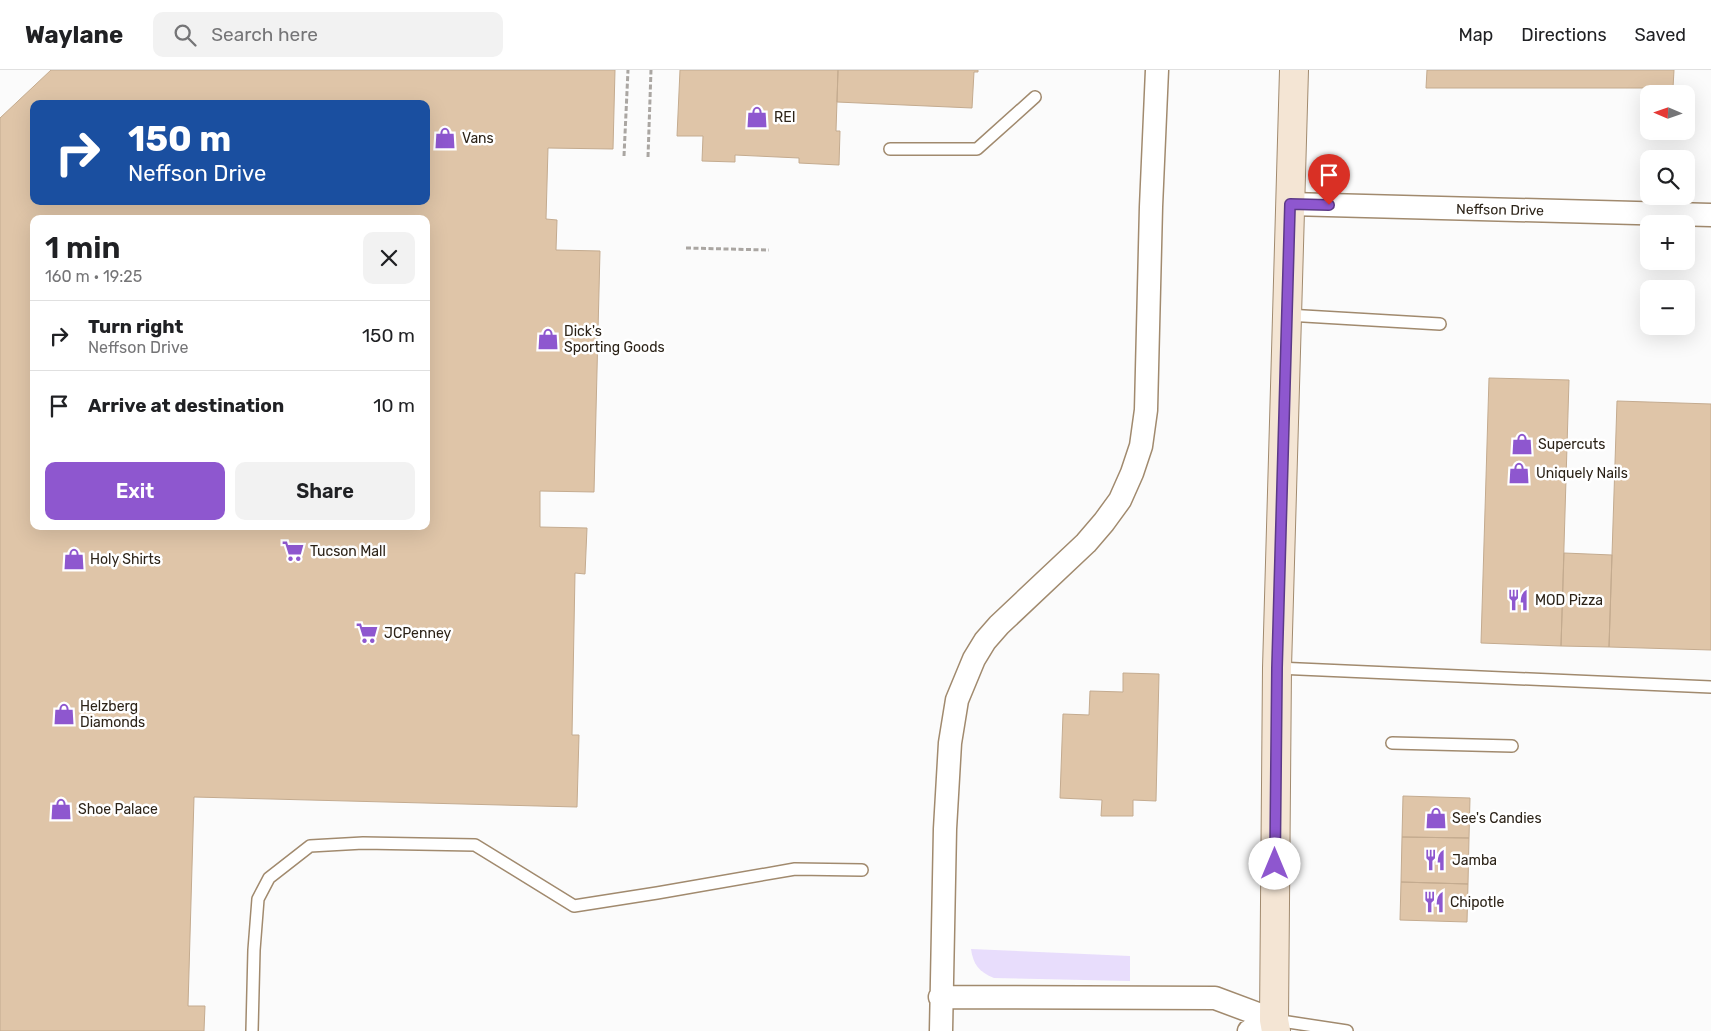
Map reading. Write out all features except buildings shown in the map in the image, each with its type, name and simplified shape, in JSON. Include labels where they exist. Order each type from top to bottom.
[{"type":"main road","points":[[1273,1027],[1277,668],[1294,70]]},
{"type":"street","points":[[941,1031],[940,997],[945,829],[950,743],[957,700],[964,680],[978,653],[999,625],[1086,543],[1120,500],[1141,446],[1146,410],[1151,207],[1157,70]]},
{"type":"street","name":"Neffson Drive","points":[[1290,204],[1711,215]]},
{"type":"street","points":[[940,997],[1215,998],[1273,1027]]},
{"type":"street","points":[[1249,1031],[1273,1027]]},
{"type":"lane","points":[[890,149],[977,149],[1035,97]]},
{"type":"lane","points":[[1287,315],[1440,324]]},
{"type":"lane","points":[[1277,668],[1711,686]]},
{"type":"lane","points":[[1392,743],[1512,746]]},
{"type":"lane","points":[[252,1031],[254,950],[258,899],[269,878],[310,846],[363,843],[475,845],[574,906],[795,869],[862,870]]},
{"type":"lane","points":[[1273,1027],[1348,1031]]},
{"type":"path","points":[[624,156],[628,70]]},
{"type":"path","points":[[648,157],[651,70]]},
{"type":"path","points":[[686,248],[769,250]]},
{"type":"shaded area","points":[[971,949],[1130,956],[1130,981],[994,978],[984,973],[978,967],[973,959]]},
{"type":"place","name":"REI","points":[[757,117]]},
{"type":"place","name":"Vans","points":[[445,138]]},
{"type":"place","name":"Dick's Sporting Goods","points":[[548,339]]},
{"type":"place","name":"Supercuts","points":[[1522,444]]},
{"type":"place","name":"Uniquely Nails","points":[[1519,473]]},
{"type":"place","name":"Tucson Mall","points":[[293,551]]},
{"type":"place","name":"Holy Shirts","points":[[74,559]]},
{"type":"place","name":"MOD Pizza","points":[[1518,600]]},
{"type":"place","name":"JCPenney","points":[[367,633]]},
{"type":"place","name":"Helzberg Diamonds","points":[[64,714]]},
{"type":"place","name":"Shoe Palace","points":[[61,809]]},
{"type":"place","name":"See's Candies","points":[[1436,818]]},
{"type":"place","name":"Jamba","points":[[1435,860]]},
{"type":"place","name":"Chipotle","points":[[1434,902]]},
{"type":"route","points":[[1275,864],[1277,668],[1290,204],[1329,205]]}]
